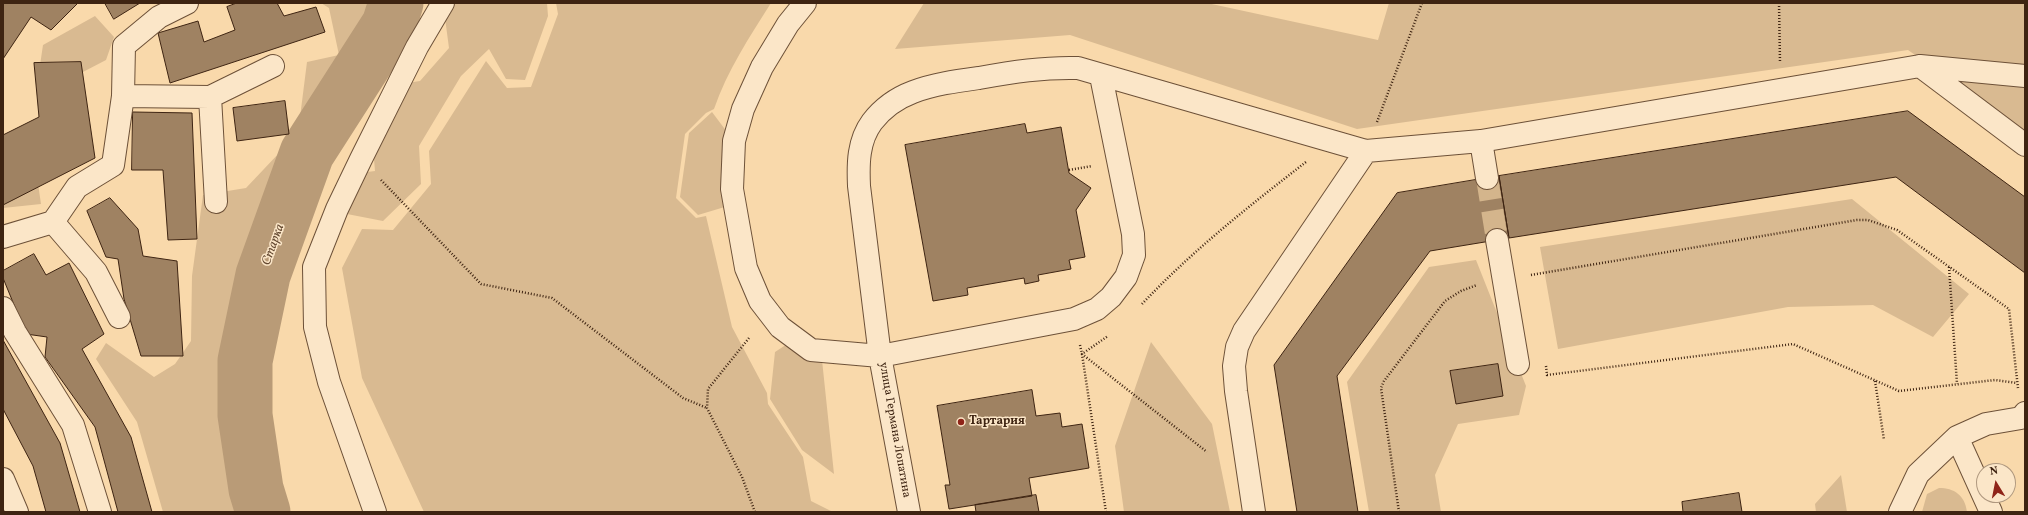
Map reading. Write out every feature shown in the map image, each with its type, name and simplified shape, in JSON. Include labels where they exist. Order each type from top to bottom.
[{"type":"street","points":[[3,237],[53,222],[77,186],[113,164],[123,96],[124,46],[159,17],[187,3]]},
{"type":"street","points":[[375,512],[329,382],[315,327],[314,267],[337,209],[361,159],[417,47],[443,3]]},
{"type":"street","name":"улица Германа Лопатина","points":[[805,3],[788,24],[762,67],[743,109],[734,141],[732,189],[746,268],[760,301],[780,327],[811,350],[880,356],[909,512]]},
{"type":"street","points":[[123,96],[210,97],[273,66]]},
{"type":"street","points":[[1920,66],[2025,145]]},
{"type":"street","points":[[1101,76],[1133,234],[1134,255],[1126,277],[1111,297],[1097,309],[1074,319],[880,356],[859,186],[858,162],[863,138],[872,123],[888,106],[912,92],[942,84],[1034,69],[1054,67],[1078,68],[1101,76],[1366,151],[1481,142],[1920,66],[2025,76]]},
{"type":"street","points":[[210,97],[216,202]]},
{"type":"street","points":[[1481,142],[1487,178]]},
{"type":"street","points":[[1254,512],[1236,391],[1234,366],[1237,347],[1244,331],[1366,151]]},
{"type":"street","points":[[53,222],[96,272],[119,317]]},
{"type":"street","points":[[1498,240],[1518,364]]},
{"type":"street","points":[[3,308],[15,332],[73,425],[100,512]]},
{"type":"street","points":[[1900,512],[1918,474],[1957,437],[1986,424],[2023,416]]},
{"type":"street","points":[[1957,437],[1991,512]]},
{"type":"street","points":[[3,479],[17,512]]},
{"type":"path","points":[[1366,151],[1422,3]]},
{"type":"path","points":[[1779,3],[1781,91]]},
{"type":"path","points":[[1141,305],[1168,277],[1247,207],[1332,142]]},
{"type":"path","points":[[361,159],[481,284],[552,298],[683,398],[707,408]]},
{"type":"path","points":[[1069,170],[1092,166]]},
{"type":"path","points":[[1399,512],[1382,397],[1384,382],[1445,301],[1461,290],[1481,284],[1530,275],[1857,220],[1868,220],[1897,230],[2009,309],[2017,384],[2023,416]]},
{"type":"path","points":[[1949,267],[1957,384]]},
{"type":"path","points":[[1530,275],[1532,283]]},
{"type":"path","points":[[1074,319],[1082,354],[1106,512]]},
{"type":"path","points":[[1082,354],[1113,332]]},
{"type":"path","points":[[749,338],[708,389],[707,408],[742,477],[755,512]]},
{"type":"path","points":[[1545,360],[1548,375],[1793,344],[1899,391],[1994,380],[2017,384]]},
{"type":"path","points":[[1082,354],[1207,452]]},
{"type":"path","points":[[1875,381],[1884,440]]},
{"type":"shaded area","points":[[321,3],[393,3],[373,37],[332,93],[309,179],[289,239],[268,328],[266,383],[274,435],[275,512],[163,512],[137,422],[96,359],[106,343],[154,377],[175,364],[191,341],[192,276],[203,195],[246,188],[298,133],[307,62],[339,55],[329,8]]},
{"type":"shaded area","points":[[443,3],[547,3],[548,16],[525,80],[506,79],[489,49],[461,76],[419,146],[421,184],[383,221],[347,214],[345,175],[375,171],[371,123],[394,85],[420,81],[449,48]]},
{"type":"shaded area","points":[[556,3],[771,3],[732,67],[714,109],[706,113],[685,134],[676,198],[696,218],[706,216],[732,327],[767,393],[768,404],[803,457],[811,501],[833,512],[424,512],[362,378],[342,268],[362,229],[393,230],[431,184],[429,151],[486,61],[507,88],[531,87],[558,14]]},
{"type":"shaded area","points":[[924,3],[1207,3],[1378,40],[1389,3],[2025,3],[2025,132],[1908,50],[1357,129],[1070,35],[895,49]]},
{"type":"shaded area","points":[[95,16],[114,37],[106,60],[58,85],[39,72],[43,45]]},
{"type":"shaded area","points":[[712,112],[730,136],[728,206],[698,215],[680,197],[689,133]]},
{"type":"shaded area","points":[[3,164],[36,170],[41,204],[3,208]]},
{"type":"shaded area","points":[[1852,199],[1969,294],[1933,337],[1873,305],[1788,307],[1558,349],[1540,247]]},
{"type":"shaded area","points":[[1476,260],[1526,386],[1519,415],[1458,424],[1435,475],[1441,512],[1369,512],[1347,382],[1429,267]]},
{"type":"shaded area","points":[[801,335],[822,360],[834,474],[802,450],[770,399],[775,352]]},
{"type":"shaded area","points":[[1151,342],[1212,424],[1230,512],[1124,512],[1115,446]]},
{"type":"shaded area","points":[[1841,475],[1847,512],[1816,512],[1815,504]]},
{"type":"shaded area","points":[[1939,488],[1949,489],[1958,494],[1964,501],[1967,512],[1922,512],[1927,494]]},
{"type":"building","points":[[3,3],[78,3],[51,30],[31,17],[3,59]]},
{"type":"building","points":[[105,3],[140,3],[114,19]]},
{"type":"building","points":[[237,3],[277,3],[284,16],[316,7],[325,32],[170,83],[158,33],[198,21],[204,42],[235,30],[227,7]]},
{"type":"building","points":[[81,62],[95,158],[3,205],[3,135],[39,117],[34,63]]},
{"type":"building","points":[[285,101],[289,134],[237,141],[233,108]]},
{"type":"building","points":[[1908,111],[2025,197],[2025,273],[1896,177],[1509,238],[1499,176]]},
{"type":"building","points":[[133,112],[192,113],[197,239],[168,240],[163,170],[132,170]]},
{"type":"building","points":[[1025,124],[1027,133],[1061,127],[1069,173],[1091,188],[1076,210],[1085,257],[1069,260],[1071,269],[1038,275],[1039,281],[1025,284],[1024,278],[967,288],[968,295],[933,301],[905,145]]},
{"type":"building","points":[[1499,176],[1509,238],[1430,251],[1337,376],[1358,512],[1297,512],[1274,365],[1397,193]]},
{"type":"building","points":[[110,198],[138,229],[143,256],[177,261],[183,356],[141,356],[124,299],[118,259],[106,257],[87,211]]},
{"type":"building","points":[[34,254],[46,275],[69,263],[104,334],[82,349],[131,437],[152,512],[118,512],[95,427],[45,357],[47,337],[26,334],[3,278],[3,271]]},
{"type":"building","points":[[3,340],[60,443],[80,512],[46,512],[33,466],[3,409]]},
{"type":"building","points":[[1498,364],[1503,396],[1456,404],[1450,371]]},
{"type":"building","points":[[1032,390],[1036,416],[1060,413],[1062,427],[1082,424],[1089,468],[1029,478],[1032,496],[949,509],[945,485],[950,485],[937,406]]},
{"type":"building","points":[[1739,493],[1742,512],[1683,512],[1682,502]]},
{"type":"building","points":[[1036,495],[1039,512],[976,512],[975,505]]},
{"type":"waterway","name":"Старка","points":[[263,512],[256,489],[245,415],[245,361],[263,275],[307,153],[389,25],[396,3]]},
{"type":"tunnel","points":[[1487,178],[1497,240]]},
{"type":"place","name":"Тартария","points":[[961,422]]}]
